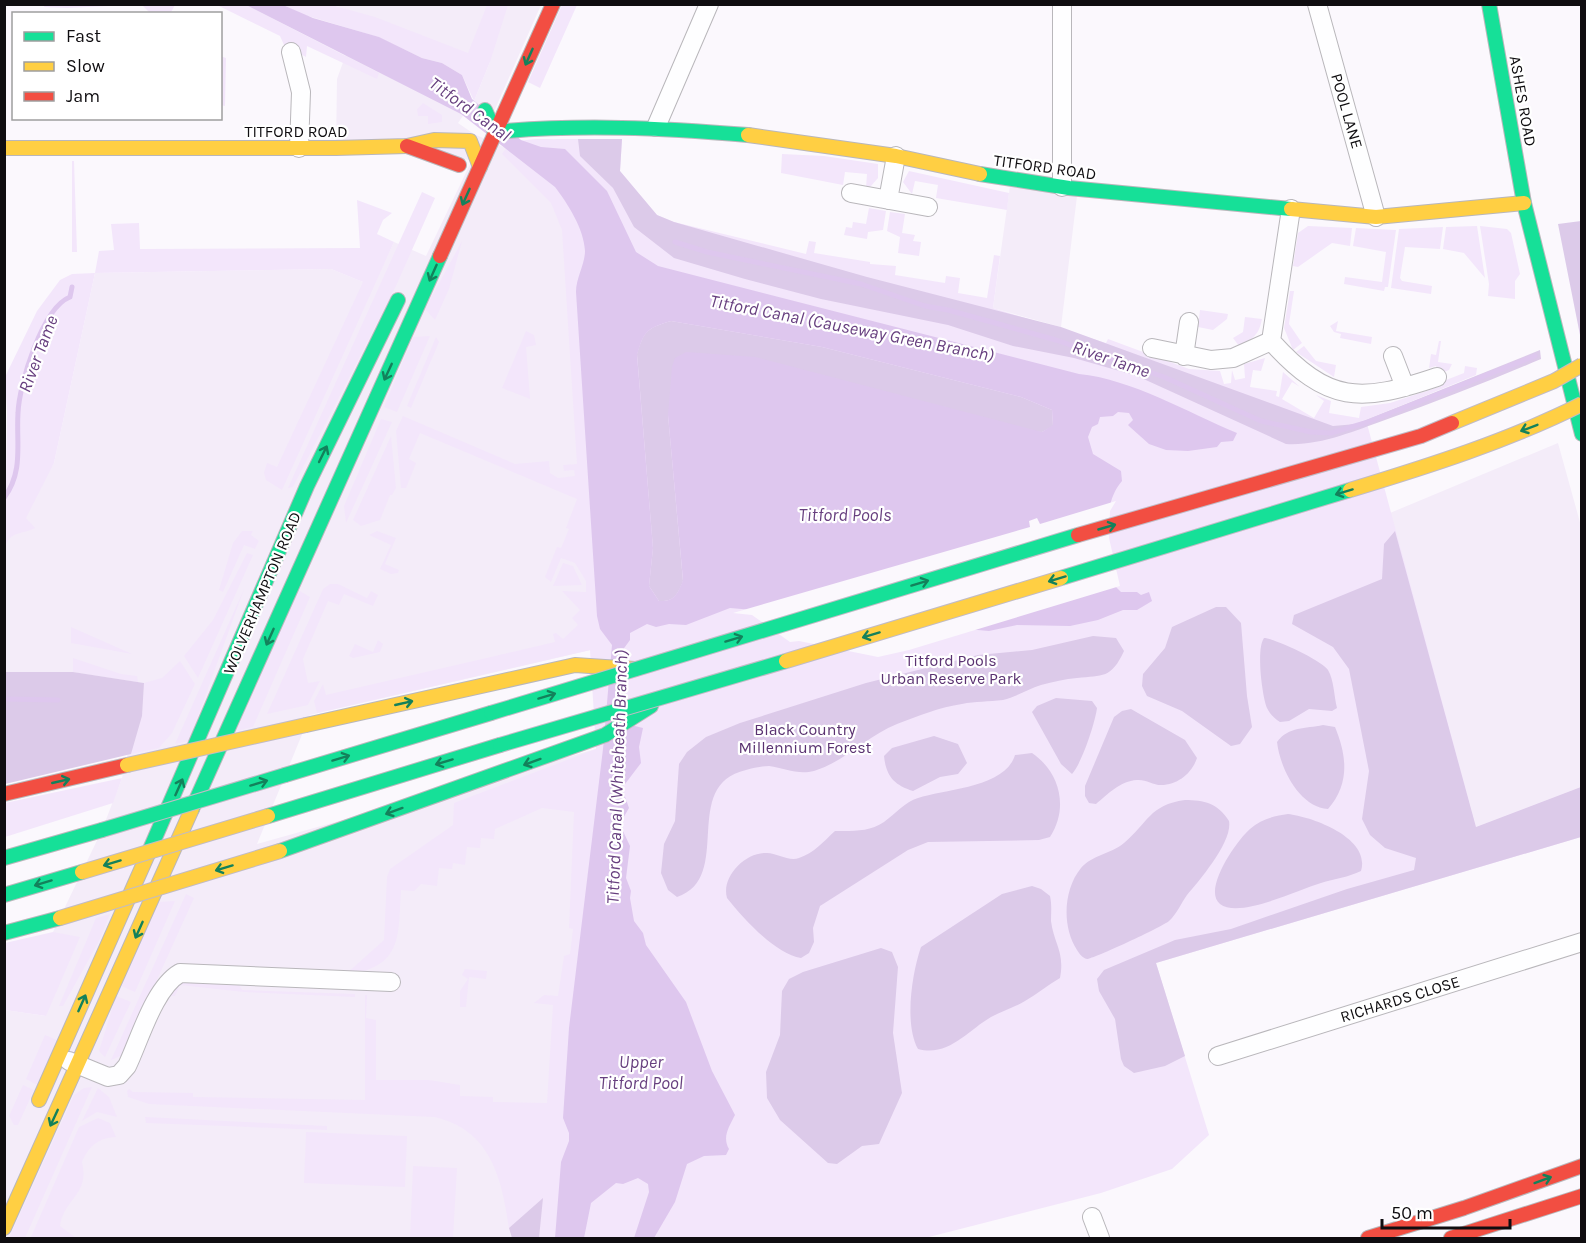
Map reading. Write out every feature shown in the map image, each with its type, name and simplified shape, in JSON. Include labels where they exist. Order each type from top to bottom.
[{"type":"main road","points":[[492,120],[516,112],[553,4]]},
{"type":"main road","name":"ASHES ROAD","points":[[1490,4],[1524,203],[1581,434]]},
{"type":"main road","points":[[475,149],[492,120],[492,93]]},
{"type":"main road","name":"TITFORD ROAD","points":[[516,112],[564,126]]},
{"type":"main road","name":"TITFORD ROAD","points":[[492,120],[511,132],[564,126],[656,127],[782,138],[896,156],[988,176],[1062,187],[1376,217],[1524,203]]},
{"type":"main road","name":"WOLVERHAMPTON ROAD","points":[[4,1227],[79,1065],[364,424],[475,149],[489,145],[492,120]]},
{"type":"main road","name":"TITFORD ROAD","points":[[4,148],[407,146],[434,140],[475,149],[469,166],[457,170],[407,146]]},
{"type":"main road","name":"WOLVERHAMPTON ROAD","points":[[33,1114],[217,700],[286,533],[402,290]]},
{"type":"main road","points":[[4,858],[1421,436],[1534,389],[1581,365]]},
{"type":"main road","points":[[4,895],[500,745],[659,700],[1437,464],[1554,418],[1581,404]]},
{"type":"main road","points":[[286,533],[303,522],[347,432],[364,424]]},
{"type":"main road","points":[[261,589],[287,562],[297,540],[316,530]]},
{"type":"main road","points":[[4,794],[575,665],[636,669]]},
{"type":"main road","points":[[4,933],[280,851],[508,771],[605,735],[659,700]]},
{"type":"main road","points":[[1368,1239],[1581,1166]]},
{"type":"main road","points":[[1451,1239],[1581,1196]]},
{"type":"street","points":[[656,127],[709,4]]},
{"type":"street","points":[[1062,4],[1062,187]]},
{"type":"street","name":"POOL LANE","points":[[1317,4],[1376,217]]},
{"type":"street","points":[[291,52],[301,92],[299,148]]},
{"type":"street","points":[[888,200],[896,156]]},
{"type":"street","points":[[851,193],[928,207]]},
{"type":"street","points":[[1271,341],[1291,209]]},
{"type":"street","points":[[1184,356],[1189,322]]},
{"type":"street","points":[[1152,348],[1211,360],[1233,358],[1271,341]]},
{"type":"street","points":[[1271,341],[1305,376],[1328,387],[1367,395],[1406,387],[1437,376]]},
{"type":"street","points":[[1393,356],[1406,387]]},
{"type":"street","name":"RICHARDS CLOSE","points":[[1218,1056],[1581,942]]},
{"type":"street","points":[[58,1056],[108,1077],[119,1076],[127,1066],[160,991],[169,980],[180,973],[391,982]]},
{"type":"street","points":[[1092,1217],[1100,1239]]},
{"type":"shaded area","points":[[334,5],[541,5],[492,116],[474,101],[490,62]]},
{"type":"shaded area","points":[[350,43],[469,107],[458,123],[474,134],[568,176],[621,643],[310,715],[257,844],[596,749],[570,1238],[5,1238],[5,1010],[46,1016],[53,932],[102,830],[122,778],[144,683],[73,672],[5,672],[5,534],[54,463],[95,273],[331,269],[373,286],[394,242],[426,256],[472,160],[336,148],[337,79]]},
{"type":"shaded area","points":[[1011,179],[1078,188],[1061,327],[993,308]]},
{"type":"shaded area","points":[[1558,443],[1581,526],[1581,787],[1476,827],[1390,513]]},
{"type":"green space","points":[[45,4],[130,5],[67,8],[44,7]]},
{"type":"green space","points":[[142,5],[175,5],[171,12],[149,12]]},
{"type":"green space","points":[[217,5],[246,5],[379,73],[377,79],[307,46],[306,57],[284,45],[280,36]]},
{"type":"green space","points":[[283,5],[332,5],[375,17],[468,53],[487,5],[508,5],[490,62],[474,101],[462,75],[442,63],[422,58],[378,37],[301,14]]},
{"type":"green space","points":[[562,5],[577,5],[540,88],[528,82]]},
{"type":"green space","points":[[222,57],[226,58],[225,106],[222,105]]},
{"type":"green space","points":[[423,103],[442,115],[442,122],[428,124],[428,116],[418,116],[417,109]]},
{"type":"green space","name":"Titford Pools Urban Reserve Park","points":[[537,139],[622,139],[620,171],[657,215],[674,222],[806,254],[809,241],[816,242],[814,253],[870,262],[870,264],[896,266],[895,275],[945,283],[946,276],[960,278],[958,293],[987,298],[994,255],[1000,256],[993,308],[1106,343],[1108,339],[1189,369],[1220,371],[1224,384],[1231,383],[1232,370],[1235,380],[1245,378],[1244,364],[1265,358],[1261,371],[1253,370],[1250,387],[1277,391],[1276,396],[1279,397],[1283,372],[1300,387],[1292,382],[1282,399],[1314,418],[1324,401],[1316,395],[1331,401],[1329,413],[1359,418],[1361,407],[1390,403],[1442,386],[1441,382],[1464,373],[1465,366],[1477,368],[1476,375],[1366,420],[1476,827],[1581,787],[1581,837],[1156,963],[1209,1135],[1172,1169],[1101,1193],[925,1238],[539,1238],[542,1199],[509,1228],[502,1191],[490,1158],[468,1132],[453,1123],[434,1117],[149,1104],[128,1097],[129,1089],[133,1092],[193,1093],[193,1097],[365,1100],[365,995],[367,995],[366,1018],[376,1020],[376,1080],[429,1080],[460,1085],[460,1096],[493,1097],[493,1102],[547,1103],[553,1005],[534,1003],[544,995],[558,996],[564,956],[570,954],[573,929],[569,928],[574,812],[542,808],[495,829],[494,839],[481,838],[480,848],[467,847],[465,865],[453,863],[452,869],[439,868],[437,886],[421,884],[414,891],[401,890],[399,922],[394,948],[378,965],[345,975],[384,940],[387,877],[390,869],[453,825],[454,803],[596,749],[590,650],[317,713],[314,701],[323,684],[326,695],[555,642],[553,634],[556,633],[563,639],[578,625],[572,618],[580,610],[562,591],[586,592],[586,581],[575,563],[561,558],[551,582],[545,577],[557,547],[561,548],[569,529],[566,528],[577,499],[420,433],[409,459],[416,463],[406,488],[401,488],[396,431],[403,416],[515,464],[549,461],[550,473],[558,478],[575,476],[574,470],[564,471],[563,465],[577,464],[562,230],[551,203],[502,154],[513,144]]},
{"type":"green space","points":[[578,139],[622,139],[620,171],[657,215],[674,222],[867,277],[1061,327],[1333,426],[1356,424],[1540,350],[1541,359],[1349,433],[1311,443],[1286,444],[1137,376],[1074,358],[1013,346],[948,325],[821,299],[674,258],[634,227],[613,188],[580,156]]},
{"type":"green space","points":[[782,154],[824,156],[878,164],[878,178],[866,188],[867,174],[845,172],[843,185],[781,173]]},
{"type":"green space","points":[[72,161],[74,161],[77,252],[72,252]]},
{"type":"green space","points":[[909,171],[1009,193],[1007,210],[936,198],[938,185],[915,181],[912,194],[903,182]]},
{"type":"green space","points":[[422,192],[435,198],[396,286],[293,487],[288,488]]},
{"type":"green space","points":[[357,200],[392,213],[383,220],[377,234],[394,242],[282,490],[266,480],[264,473],[267,463],[277,467],[363,282],[331,269],[95,273],[99,251],[114,250],[111,224],[139,223],[140,249],[360,248]]},
{"type":"green space","points":[[869,208],[886,211],[883,230],[868,232],[867,239],[844,235],[846,227],[852,228],[853,222],[866,224]]},
{"type":"green space","points":[[890,212],[905,214],[902,233],[915,235],[913,241],[921,242],[919,256],[898,253],[900,237],[887,231]]},
{"type":"green space","points":[[1581,221],[1582,339],[1581,340],[1558,224]]},
{"type":"green space","points":[[1308,226],[1352,228],[1350,246],[1332,243],[1298,267],[1293,266],[1298,233]]},
{"type":"green space","points":[[1477,226],[1485,278],[1464,253],[1443,249],[1446,227]]},
{"type":"green space","points":[[1480,226],[1507,229],[1511,233],[1520,274],[1515,281],[1515,299],[1488,296],[1489,284]]},
{"type":"green space","points":[[1443,227],[1440,249],[1405,247],[1400,278],[1402,281],[1432,286],[1431,294],[1391,288],[1399,229]]},
{"type":"green space","points":[[1356,228],[1396,230],[1388,287],[1385,287],[1384,291],[1344,284],[1345,277],[1382,282],[1386,252],[1353,246]]},
{"type":"green space","points":[[462,241],[449,289],[435,320],[425,309]]},
{"type":"green space","points":[[95,273],[54,463],[26,518],[35,528],[13,536],[5,548],[7,412],[5,377],[37,311],[60,280],[72,274]]},
{"type":"green space","points":[[1290,291],[1294,291],[1289,324],[1302,343],[1293,350],[1284,328]]},
{"type":"green space","points":[[1200,310],[1228,314],[1227,319],[1213,330],[1198,327]]},
{"type":"green space","points":[[1245,317],[1262,319],[1255,336],[1239,346],[1233,338],[1243,332]]},
{"type":"green space","points":[[671,321],[822,347],[1021,397],[1052,410],[1053,426],[1042,432],[668,415],[683,581],[672,599],[659,601],[649,586],[653,548],[637,354],[642,340],[652,328]]},
{"type":"green space","points":[[1338,321],[1336,331],[1372,337],[1371,344],[1340,338],[1341,334],[1334,332],[1330,326]]},
{"type":"green space","points":[[526,331],[534,335],[536,345],[526,347],[530,399],[502,388]]},
{"type":"green space","points":[[430,336],[397,412],[384,407],[413,337]]},
{"type":"green space","points":[[436,337],[439,342],[411,408],[407,406]]},
{"type":"green space","points":[[1439,341],[1441,341],[1438,362],[1452,364],[1449,370],[1439,374],[1436,366],[1429,368],[1431,354],[1436,355]]},
{"type":"green space","points":[[1304,346],[1316,361],[1336,365],[1334,377],[1296,352]]},
{"type":"green space","points":[[381,419],[392,422],[346,523],[344,506]]},
{"type":"green space","points":[[391,436],[396,488],[390,495],[380,520],[361,526],[353,520]]},
{"type":"green space","points":[[242,531],[253,531],[251,535],[259,541],[255,549],[244,545],[223,592],[219,590],[233,543]]},
{"type":"green space","points":[[377,531],[396,538],[385,564],[399,570],[398,573],[391,574],[380,569],[391,545],[369,535]]},
{"type":"green space","points":[[1395,531],[1476,827],[1581,787],[1581,837],[1156,963],[1185,1056],[1165,1066],[1134,1073],[1124,1066],[1121,1059],[1115,1019],[1099,991],[1097,979],[1104,970],[1175,940],[1231,929],[1347,889],[1414,870],[1416,858],[1385,848],[1370,835],[1362,819],[1369,771],[1349,669],[1333,647],[1292,624],[1294,615],[1382,579],[1384,544]]},
{"type":"green space","points":[[247,553],[253,555],[198,678],[184,656],[213,620]]},
{"type":"green space","points":[[563,563],[573,566],[582,585],[553,586]]},
{"type":"green space","points":[[330,584],[338,584],[367,598],[371,591],[378,595],[373,606],[344,594],[339,605],[328,601],[303,659],[308,683],[320,681],[308,705],[267,714],[323,589]]},
{"type":"green space","points":[[244,589],[189,741],[175,744]]},
{"type":"green space","points":[[298,590],[310,597],[253,727],[236,731]]},
{"type":"green space","points":[[1216,607],[1226,607],[1241,623],[1252,727],[1240,744],[1231,746],[1182,711],[1147,696],[1142,686],[1143,674],[1165,648],[1172,627]]},
{"type":"green space","points":[[71,627],[132,654],[71,643]]},
{"type":"green space","name":"Black Country Millennium Forest","points":[[1093,636],[1116,638],[1124,651],[1115,667],[1105,674],[1041,685],[1003,700],[967,703],[929,712],[886,729],[826,767],[814,771],[797,772],[763,766],[746,770],[726,779],[715,794],[710,812],[703,871],[694,887],[677,897],[668,890],[661,873],[664,844],[675,821],[679,764],[687,752],[706,737],[740,723],[866,683],[978,655],[1032,650]]},
{"type":"green space","points":[[1264,638],[1298,651],[1324,666],[1332,678],[1337,708],[1332,711],[1309,709],[1289,721],[1280,722],[1274,717],[1267,708],[1263,693],[1260,652]]},
{"type":"green space","points":[[378,640],[383,644],[380,652],[353,658],[349,656],[355,644],[373,652]]},
{"type":"green space","points":[[73,658],[121,674],[137,676],[138,682],[73,672]]},
{"type":"green space","points":[[180,661],[195,684],[172,733],[159,748],[131,754],[142,716],[144,683],[162,678]]},
{"type":"green space","points":[[4,672],[73,672],[144,683],[142,716],[131,754],[5,784]]},
{"type":"green space","points":[[1056,698],[1092,701],[1097,708],[1088,742],[1072,774],[1061,764],[1032,712],[1037,706]]},
{"type":"green space","points":[[1131,709],[1185,740],[1197,758],[1195,763],[1184,777],[1173,783],[1161,785],[1140,780],[1131,781],[1115,789],[1096,804],[1089,803],[1085,796],[1085,786],[1114,717],[1122,711]]},
{"type":"green space","points":[[1323,725],[1335,727],[1344,759],[1340,790],[1328,809],[1318,807],[1300,794],[1282,763],[1277,742],[1292,731]]},
{"type":"green space","points":[[934,736],[958,744],[967,763],[958,774],[940,777],[913,791],[896,783],[889,774],[884,756],[892,748]]},
{"type":"green space","points":[[1032,753],[1049,770],[1059,791],[1059,814],[1050,837],[1039,840],[928,842],[908,850],[820,906],[813,928],[814,942],[809,953],[801,958],[770,943],[727,898],[726,890],[731,874],[743,861],[751,857],[767,853],[791,859],[799,858],[814,850],[835,831],[873,828],[913,800],[987,781],[1009,766],[1015,755]]},
{"type":"green space","points":[[122,778],[113,803],[5,837],[5,803]]},
{"type":"green space","points":[[1185,800],[1215,806],[1229,821],[1226,839],[1214,860],[1169,921],[1101,954],[1084,958],[1072,941],[1067,920],[1068,898],[1075,877],[1085,864],[1124,843],[1156,811],[1173,802]]},
{"type":"green space","points":[[1288,814],[1325,825],[1349,839],[1362,859],[1361,871],[1255,906],[1229,908],[1220,904],[1215,888],[1218,877],[1237,843],[1259,823]]},
{"type":"green space","points":[[1032,886],[1050,896],[1052,929],[1061,961],[1060,978],[1025,1001],[991,1017],[948,1046],[929,1050],[918,1049],[911,1026],[910,1013],[912,984],[921,947],[1002,894]]},
{"type":"green space","points":[[186,894],[194,898],[123,1055],[111,1060]]},
{"type":"green space","points":[[175,901],[135,992],[121,986],[158,902]]},
{"type":"green space","points":[[110,914],[99,941],[63,1006],[59,1006],[96,918]]},
{"type":"green space","points":[[53,932],[80,937],[46,1016],[5,1010],[5,943]]},
{"type":"green space","points":[[881,948],[892,952],[898,967],[893,1033],[902,1093],[879,1144],[862,1146],[837,1164],[828,1163],[780,1120],[767,1098],[766,1072],[780,1035],[782,991],[789,979],[803,972]]},
{"type":"green space","points":[[465,969],[487,971],[486,979],[469,977],[466,1007],[460,1007],[460,991],[468,979],[462,975]]},
{"type":"green space","points":[[178,982],[239,985],[242,990],[355,994],[355,997],[244,992],[180,985],[175,996],[169,996]]},
{"type":"green space","points":[[116,996],[131,1002],[105,1057],[99,1051]]},
{"type":"green space","points":[[45,1035],[57,1040],[37,1085],[26,1079]]},
{"type":"green space","points":[[23,1085],[34,1090],[18,1125],[14,1125],[9,1116]]},
{"type":"green space","points":[[92,1087],[25,1238],[9,1238],[74,1095],[84,1088]]},
{"type":"green space","points":[[98,1088],[109,1097],[117,1117],[97,1112],[82,1121]]},
{"type":"green space","points":[[145,1117],[327,1126],[327,1130],[146,1123]]},
{"type":"green space","points":[[98,1118],[110,1123],[116,1137],[104,1139],[95,1144],[82,1162],[84,1173],[80,1189],[66,1209],[60,1226],[76,1238],[31,1237],[79,1127]]},
{"type":"green space","points":[[306,1132],[407,1136],[405,1187],[304,1183]]},
{"type":"green space","points":[[413,1166],[457,1168],[453,1238],[410,1238]]},
{"type":"green space","points":[[543,1198],[539,1238],[512,1238],[509,1228]]},
{"type":"water","name":"Titford Pools","points":[[246,5],[283,5],[313,18],[379,37],[422,58],[442,63],[462,75],[472,99],[521,140],[541,147],[565,149],[607,191],[636,252],[658,266],[1079,374],[1119,382],[1237,433],[1233,441],[1221,442],[1217,447],[1188,451],[1166,450],[1149,444],[1128,425],[1133,420],[1129,413],[1118,412],[1113,416],[1100,417],[1098,424],[1092,427],[1088,437],[1093,454],[1121,471],[1122,481],[1110,505],[1109,546],[1116,587],[1121,592],[1137,592],[1141,595],[1149,592],[1152,601],[1137,610],[1123,610],[1098,620],[1070,626],[1017,625],[989,631],[730,608],[686,625],[669,624],[656,627],[647,624],[630,633],[630,640],[622,651],[623,723],[643,728],[639,747],[641,763],[622,788],[629,808],[622,820],[622,829],[630,846],[626,878],[631,891],[634,921],[643,933],[646,945],[686,1002],[712,1071],[735,1115],[727,1132],[726,1140],[729,1149],[726,1155],[704,1156],[687,1164],[675,1202],[654,1238],[634,1238],[649,1192],[648,1184],[638,1178],[623,1184],[616,1183],[591,1203],[584,1238],[555,1238],[561,1162],[569,1141],[569,1133],[563,1118],[569,1028],[603,749],[612,645],[600,629],[597,616],[576,292],[585,256],[584,243],[574,217],[555,187],[461,114]],"holes":[[[671,321],[822,347],[1021,397],[1052,410],[1053,425],[1042,432],[755,357],[686,352],[675,358],[672,367],[668,415],[683,580],[675,596],[659,601],[649,586],[653,548],[637,355],[645,336],[657,326]]]},
{"type":"pier","points":[[1116,501],[1110,511],[1109,538],[1120,586],[909,650],[878,657],[799,641],[790,642],[752,615],[733,613],[1030,527],[1029,521],[1037,518],[1040,524]]},
{"type":"waterway","name":"River Tame","points":[[675,242],[707,252],[861,284],[925,306],[948,310],[1056,340],[1164,377],[1261,421],[1311,432],[1331,433],[1365,423],[1535,356]]},
{"type":"waterway","name":"River Tame","points":[[4,498],[17,467],[19,400],[28,367],[50,316],[60,304],[70,297],[72,287]]},
{"type":"waterway","points":[[4,699],[58,700]]},
{"type":"traffic: fast","points":[[1489,4],[1524,203],[1582,434]]},
{"type":"traffic: fast","points":[[485,110],[495,132],[559,128],[622,128],[748,135]]},
{"type":"traffic: fast","points":[[980,174],[1069,188],[1291,209]]},
{"type":"traffic: fast","points":[[192,809],[440,256]]},
{"type":"traffic: fast","points":[[148,854],[307,486],[398,300]]},
{"type":"traffic: fast","points":[[1061,578],[1350,490]]},
{"type":"traffic: fast","points":[[491,713],[1078,535]]},
{"type":"traffic: fast","points":[[500,745],[786,661]]},
{"type":"traffic: fast","points":[[280,851],[605,735],[651,706]]},
{"type":"traffic: fast","points":[[285,775],[491,713]]},
{"type":"traffic: fast","points":[[268,816],[500,745]]},
{"type":"traffic: fast","points":[[102,830],[285,775]]},
{"type":"traffic: fast","points":[[4,858],[102,830]]},
{"type":"traffic: fast","points":[[4,895],[82,872]]},
{"type":"traffic: fast","points":[[4,933],[60,918]]},
{"type":"traffic: slow","points":[[748,135],[896,156],[980,174]]},
{"type":"traffic: slow","points":[[4,148],[336,148],[407,146],[434,140],[470,141],[480,167]]},
{"type":"traffic: slow","points":[[1291,209],[1376,217],[1524,203]]},
{"type":"traffic: slow","points":[[1452,423],[1554,381],[1582,365]]},
{"type":"traffic: slow","points":[[1350,490],[1497,441],[1582,404]]},
{"type":"traffic: slow","points":[[786,661],[1061,578]]},
{"type":"traffic: slow","points":[[306,725],[575,665],[635,669]]},
{"type":"traffic: slow","points":[[127,765],[306,725]]},
{"type":"traffic: slow","points":[[4,1228],[192,809]]},
{"type":"traffic: slow","points":[[82,872],[268,816]]},
{"type":"traffic: slow","points":[[60,918],[280,851]]},
{"type":"traffic: slow","points":[[39,1100],[148,854]]},
{"type":"traffic: jam","points":[[440,256],[553,4]]},
{"type":"traffic: jam","points":[[407,146],[459,165]]},
{"type":"traffic: jam","points":[[1078,535],[1421,436],[1452,423]]},
{"type":"traffic: jam","points":[[4,794],[127,765]]},
{"type":"traffic: jam","points":[[1368,1238],[1464,1208],[1582,1166]]},
{"type":"traffic: jam","points":[[1451,1238],[1582,1196]]},
{"type":"water label","name":"Titford Canal","points":[[470,109]]},
{"type":"water label","name":"Titford Canal (Causeway Green Branch)","points":[[852,328]]},
{"type":"water label","name":"Titford Canal (Whiteheath Branch)","points":[[617,777]]},
{"type":"water label","name":"Upper Titford Pool","points":[[641,1072]]}]
